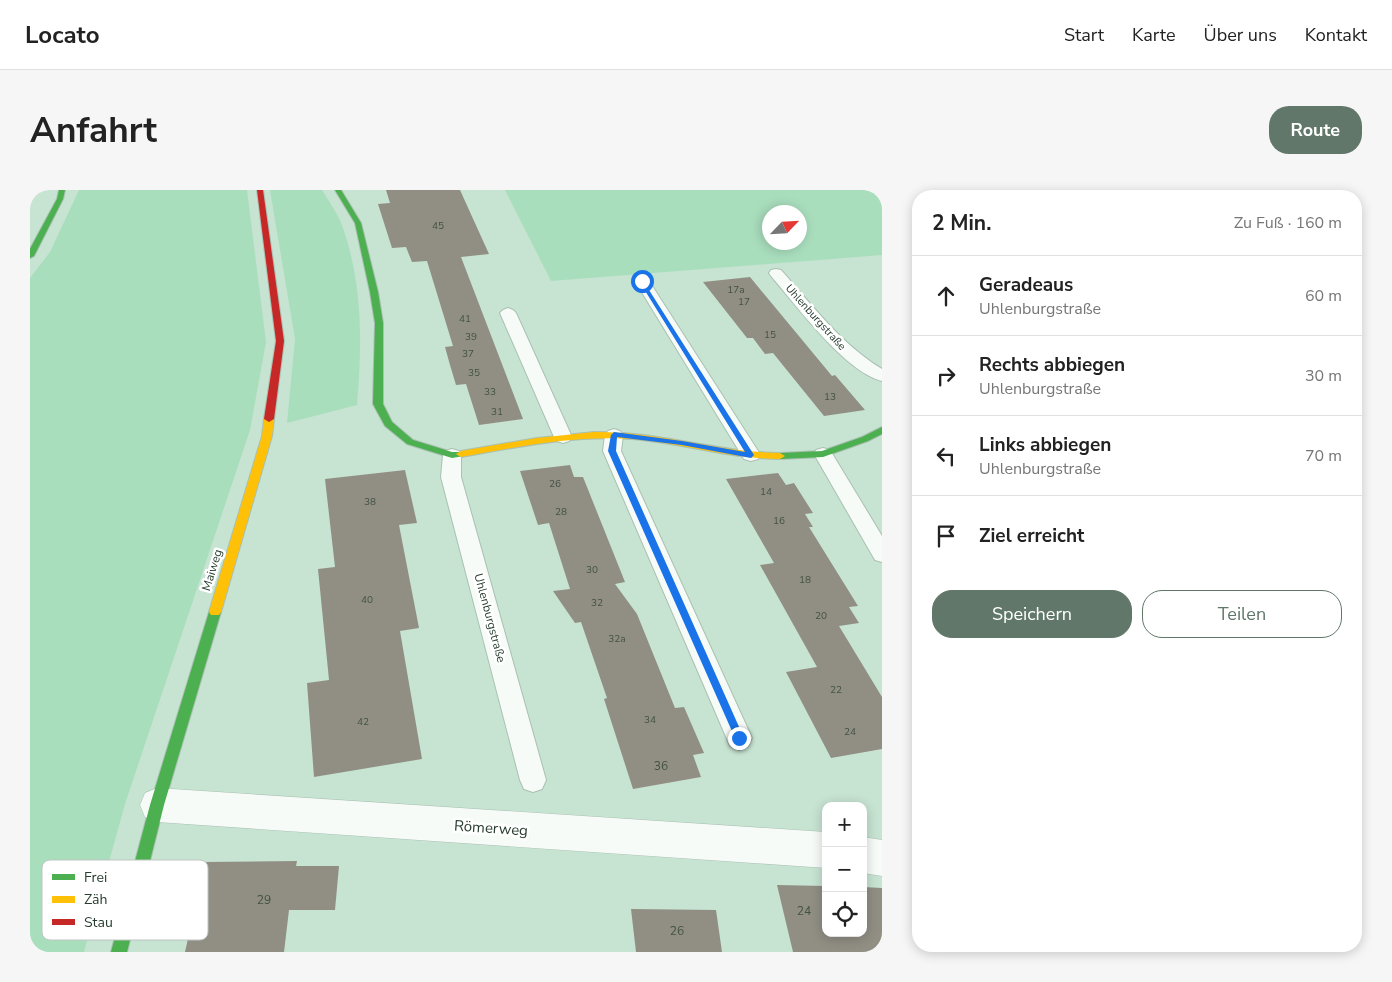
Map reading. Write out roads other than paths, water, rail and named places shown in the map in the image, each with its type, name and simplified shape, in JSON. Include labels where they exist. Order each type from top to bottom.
[{"type":"street","points":[[30,256],[60,199],[62,190]]},
{"type":"street","name":"Maiweg","points":[[143,860],[157,805],[267,436],[280,341],[260,190]]},
{"type":"street","points":[[338,190],[358,224],[374,292],[379,323],[378,404],[388,424],[410,442],[452,455],[563,437],[614,435],[682,443],[751,455],[823,454],[865,439],[882,430]]},
{"type":"street","name":"Römerweg","points":[[157,805],[822,850]]},
{"type":"street","points":[[867,856],[882,858]]},
{"type":"lane","name":"Uhlenburgstraße","points":[[776,273],[837,342],[856,360],[882,376]]},
{"type":"lane","points":[[642,281],[751,455]]},
{"type":"lane","points":[[508,313],[563,437]]},
{"type":"lane","points":[[614,435],[612,451],[739,738]]},
{"type":"lane","points":[[823,454],[882,554]]},
{"type":"lane","name":"Uhlenburgstraße","points":[[452,455],[451,477],[533,780]]}]
